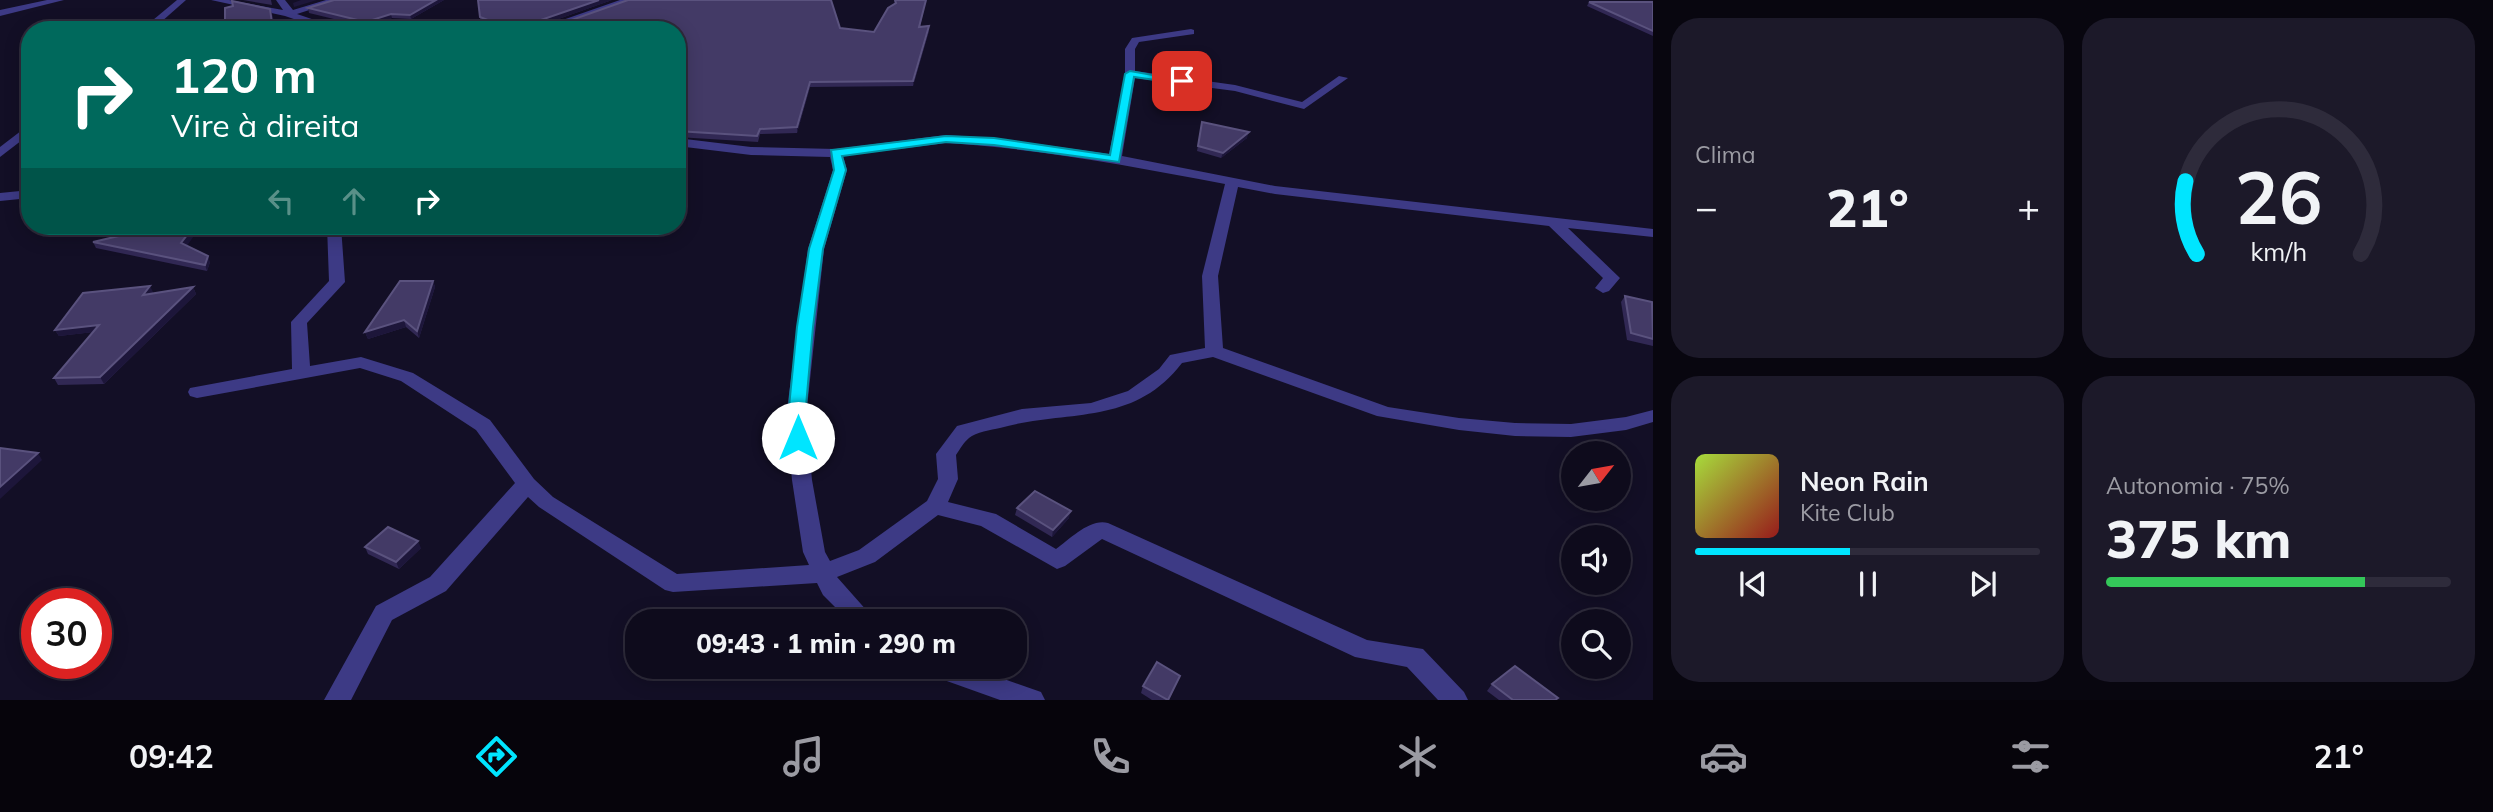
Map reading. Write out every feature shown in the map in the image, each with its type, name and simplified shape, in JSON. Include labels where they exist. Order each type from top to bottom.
[{"type":"street","points":[[0,13],[60,0]]},
{"type":"street","points":[[157,21],[182,0]]},
{"type":"street","points":[[215,0],[288,14],[303,21]]},
{"type":"street","points":[[281,0],[288,9],[288,14]]},
{"type":"street","points":[[288,14],[336,0]]},
{"type":"street","points":[[566,21],[629,0]]},
{"type":"street","points":[[1115,159],[1130,74],[1130,49],[1136,40],[1191,32]]},
{"type":"street","points":[[1130,74],[1235,88],[1304,106],[1343,78]]},
{"type":"street","points":[[0,153],[21,136]]},
{"type":"street","points":[[686,143],[751,151],[835,153],[946,139],[994,142],[1115,159],[1275,190],[1653,233]]},
{"type":"street","points":[[835,153],[840,170],[816,249],[796,417],[802,480],[814,552],[831,588],[852,609]]},
{"type":"street","points":[[1214,351],[1210,276],[1232,182]]},
{"type":"street","points":[[0,197],[21,195]]},
{"type":"street","points":[[1552,220],[1612,278],[1603,288]]},
{"type":"street","points":[[301,371],[299,322],[337,282],[334,235]]},
{"type":"street","points":[[197,392],[361,362],[407,377],[482,425],[527,484],[546,502],[673,583],[824,573],[867,556],[935,506],[948,480],[946,454],[964,431],[1022,415],[1092,409],[1135,395],[1165,373],[1176,359],[1214,351],[1387,412],[1456,424],[1527,430],[1591,430],[1653,416]]},
{"type":"street","points":[[337,700],[384,612],[438,584],[527,484]]},
{"type":"street","points":[[935,506],[988,520],[1057,560],[1100,529],[1364,650],[1414,657],[1455,700]]},
{"type":"street","points":[[973,679],[1032,700]]},
{"type":"building","points":[[334,0],[436,0],[410,15],[391,14],[369,21],[308,8]]},
{"type":"building","points":[[478,0],[599,0],[538,21],[490,21],[480,17]]},
{"type":"building","points":[[628,0],[831,0],[840,28],[874,32],[888,8],[896,3],[895,0],[926,0],[919,27],[929,26],[913,81],[810,82],[797,127],[760,129],[757,136],[686,132],[686,21],[569,21]]},
{"type":"building","points":[[232,1],[270,9],[272,21],[225,21],[225,8],[233,6]]},
{"type":"building","points":[[1589,2],[1653,2],[1653,31]]},
{"type":"building","points":[[1202,122],[1249,132],[1223,153],[1198,146]]},
{"type":"building","points":[[123,235],[187,235],[181,243],[208,256],[205,265],[93,242]]},
{"type":"building","points":[[400,281],[433,281],[417,331],[404,320],[365,332]]},
{"type":"building","points":[[150,286],[143,295],[193,287],[100,377],[54,378],[99,325],[55,330],[83,293]]},
{"type":"building","points":[[1625,296],[1652,302],[1653,339],[1631,333]]},
{"type":"building","points":[[0,448],[38,453],[0,487]]},
{"type":"building","points":[[1035,491],[1071,511],[1053,530],[1017,508]]},
{"type":"building","points":[[388,527],[418,541],[396,562],[365,547]]},
{"type":"building","points":[[1157,662],[1180,676],[1168,700],[1143,686]]},
{"type":"building","points":[[1515,666],[1558,698],[1513,700],[1492,684]]},
{"type":"route","points":[[798,438],[796,417],[805,327],[816,249],[840,170],[835,153],[946,139],[994,142],[1115,159],[1130,74],[1182,81]]}]
